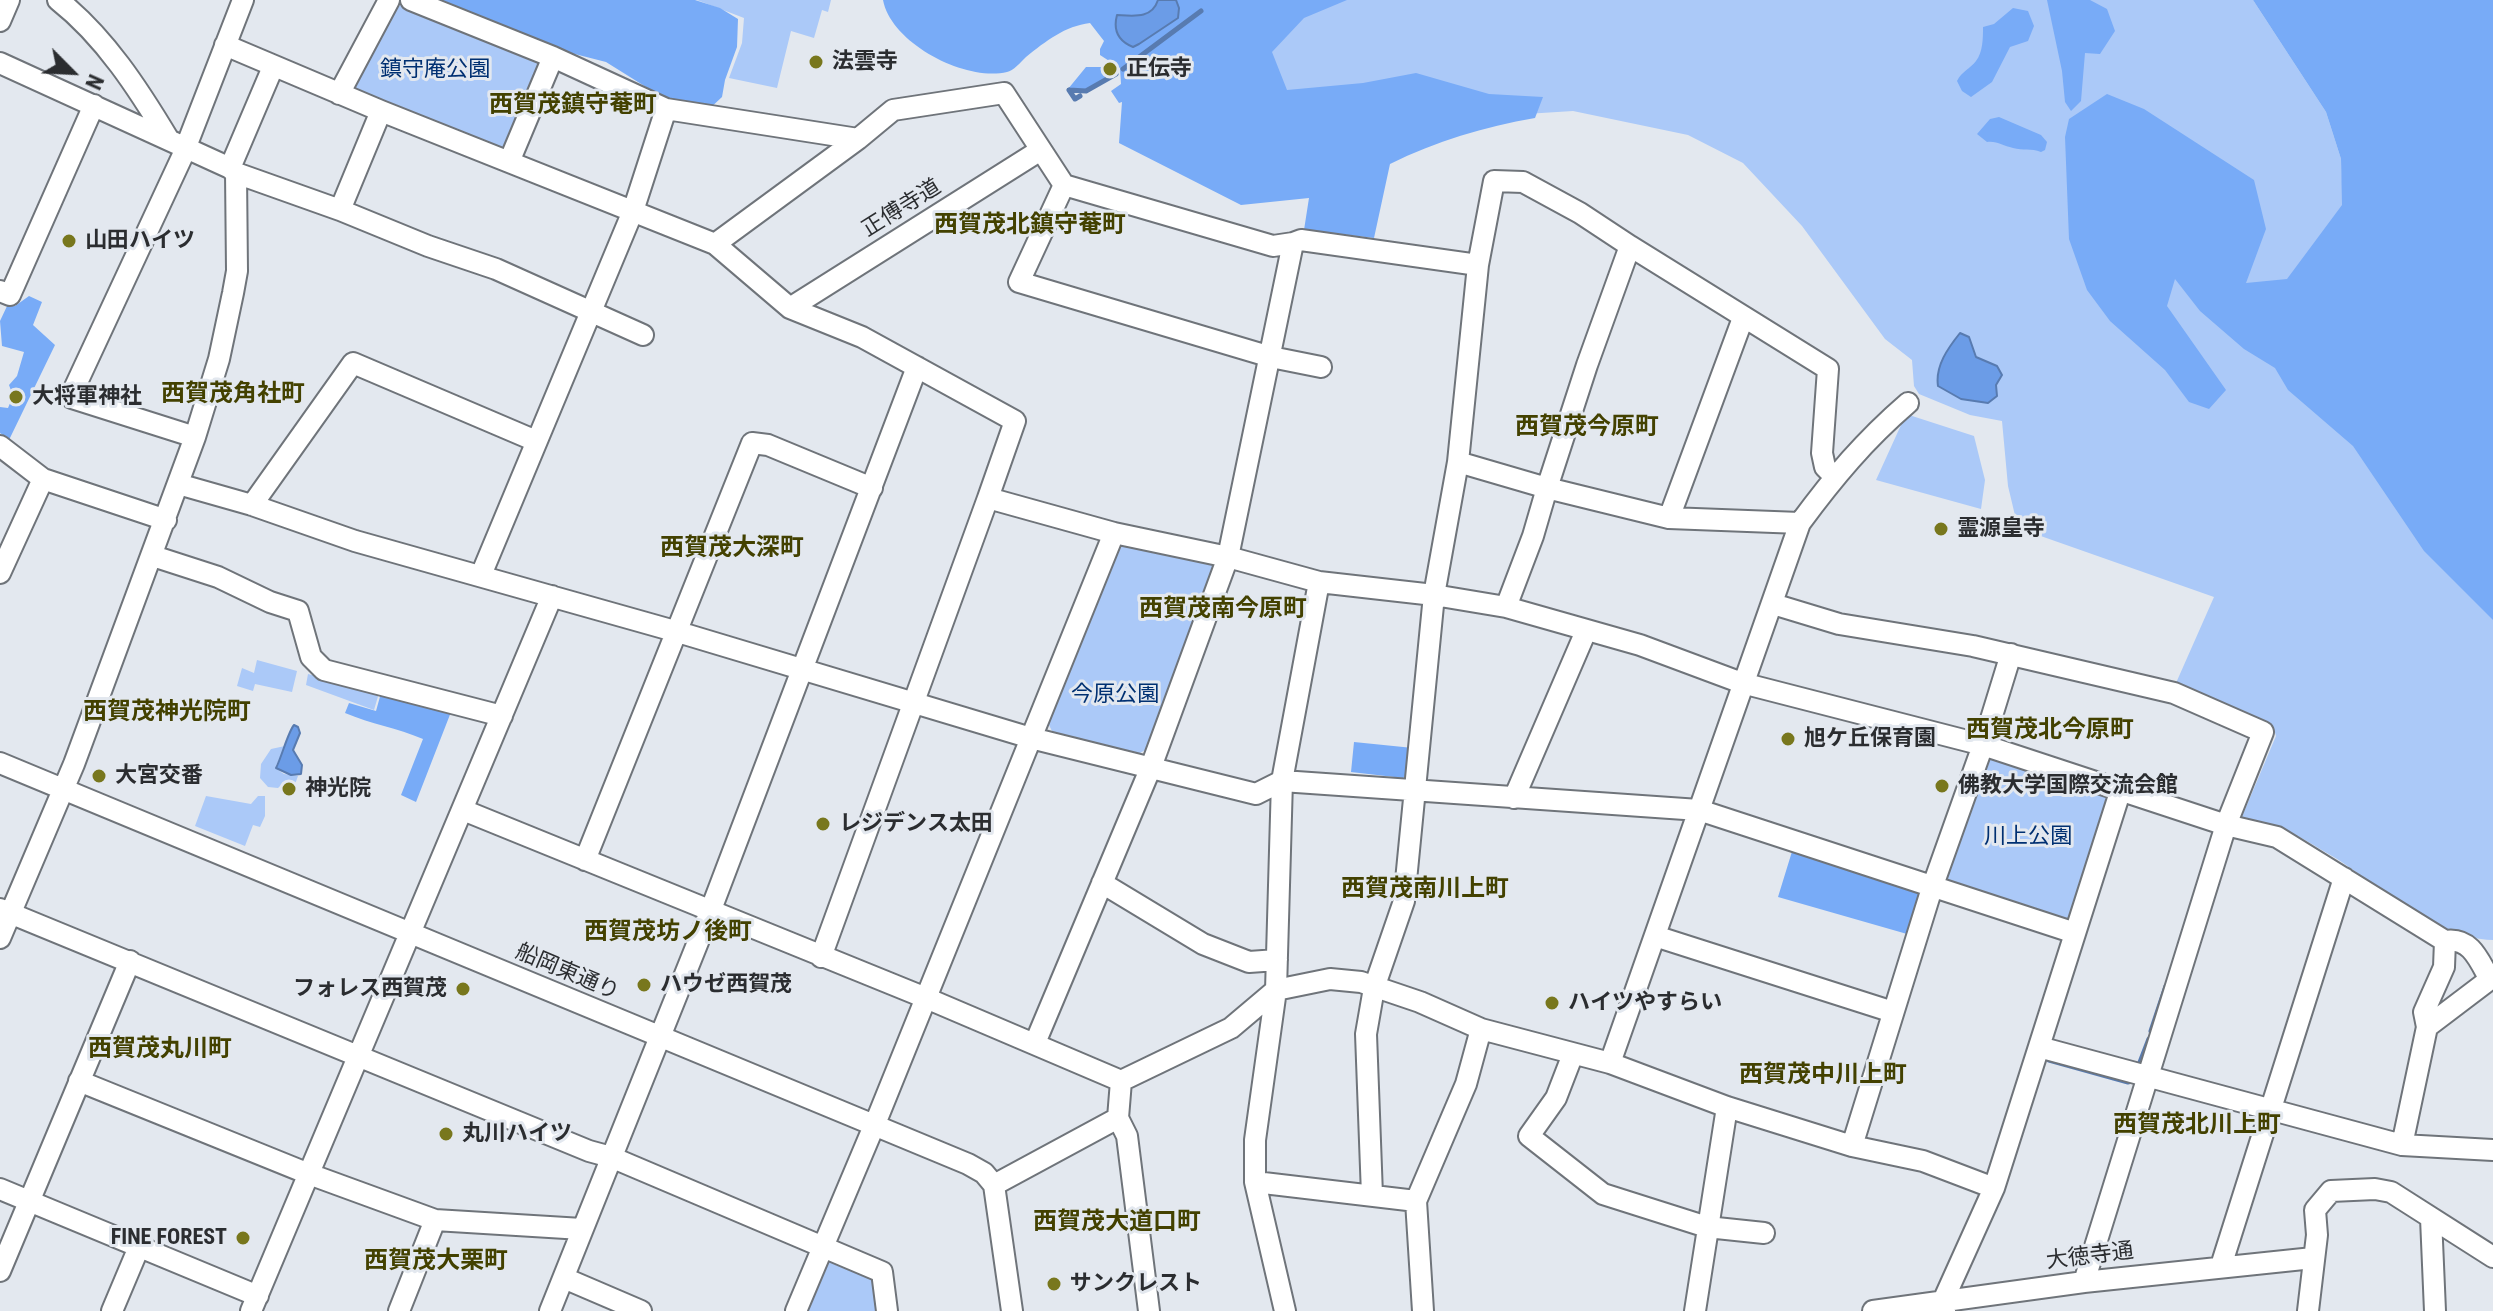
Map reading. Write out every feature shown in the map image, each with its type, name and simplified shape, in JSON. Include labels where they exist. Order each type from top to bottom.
[{"type":"street","points":[[0,21],[9,0]]},
{"type":"street","points":[[58,0],[92,31],[177,144]]},
{"type":"street","points":[[195,437],[72,398],[177,144],[243,0]]},
{"type":"street","points":[[339,94],[389,0]]},
{"type":"street","points":[[411,0],[553,57],[666,109],[858,139]]},
{"type":"street","points":[[225,45],[339,94],[715,244],[790,308],[862,337],[1015,421],[821,957]]},
{"type":"street","points":[[509,162],[553,57]]},
{"type":"street","points":[[0,63],[233,170],[428,246],[496,269],[643,335]]},
{"type":"street","points":[[0,938],[5,911],[63,790],[195,437],[219,359],[235,282],[233,170],[273,67]]},
{"type":"street","points":[[715,244],[893,110],[1004,93],[1064,185],[1273,246],[1301,240],[1478,265]]},
{"type":"street","points":[[0,291],[10,295],[94,105]]},
{"type":"street","points":[[481,575],[633,211],[666,109]]},
{"type":"street","points":[[340,210],[381,111]]},
{"type":"street","name":"正傅寺道","points":[[790,308],[1039,151]]},
{"type":"street","points":[[1372,1195],[1366,1034],[1374,988],[1404,901],[1434,595],[1458,462],[1478,265],[1494,181],[1523,182],[1580,213],[1828,369],[1822,453],[1825,467],[1835,477]]},
{"type":"street","points":[[1064,185],[1019,282],[1271,357],[1321,367]]},
{"type":"street","points":[[1035,1043],[1151,767],[1228,557],[1293,243]]},
{"type":"street","points":[[1506,607],[1533,536],[1587,365],[1630,246]]},
{"type":"street","points":[[1669,518],[1743,318]]},
{"type":"street","points":[[252,505],[353,363],[536,441]]},
{"type":"street","points":[[550,1311],[710,912],[917,367]]},
{"type":"street","points":[[1610,1063],[1800,523],[1868,438],[1908,403]]},
{"type":"street","points":[[585,860],[752,443],[768,445],[872,488]]},
{"type":"street","points":[[0,446],[43,479],[166,520]]},
{"type":"street","points":[[1458,462],[1669,518],[1800,523]]},
{"type":"street","points":[[0,573],[43,479]]},
{"type":"street","points":[[178,484],[252,505],[355,541],[802,668],[1031,738],[1256,794],[1282,781],[1699,810],[2075,933]]},
{"type":"street","points":[[988,498],[1114,533],[1228,557],[1319,582],[1506,607],[1640,645],[1742,683],[1983,745],[2226,825],[2277,837],[2445,941],[2457,939],[2472,948],[2491,978],[2427,1027]]},
{"type":"street","points":[[796,1311],[1114,533]]},
{"type":"street","points":[[153,556],[218,577],[270,602],[298,611],[311,657],[324,670],[502,716]]},
{"type":"street","points":[[1285,1311],[1255,1182],[1255,1140],[1276,990],[1282,781],[1319,582]]},
{"type":"street","points":[[0,1189],[139,1247],[254,1304],[552,596]]},
{"type":"street","points":[[1773,604],[1839,624],[2011,654],[2174,693],[2263,732],[2226,825],[2084,1282]]},
{"type":"street","points":[[1514,798],[1586,631]]},
{"type":"street","points":[[1852,1146],[1932,888],[1983,745],[2011,654]]},
{"type":"street","name":"船岡東通り","points":[[0,763],[968,1164],[984,1173],[994,1185]]},
{"type":"street","points":[[1944,1306],[1994,1188],[2121,789]]},
{"type":"street","points":[[463,810],[926,998],[1121,1081],[1231,1028],[1276,990],[1330,979],[1361,982],[1420,1002],[1481,1029],[1610,1063],[1727,1107],[1852,1146],[1923,1161],[1994,1188]]},
{"type":"street","points":[[2221,1266],[2344,878]]},
{"type":"street","points":[[1102,883],[1203,944],[1249,962],[1277,960]]},
{"type":"street","points":[[5,911],[589,1151],[611,1157],[882,1272],[887,1311]]},
{"type":"street","points":[[1655,936],[1893,1012]]},
{"type":"street","points":[[2402,1145],[2427,1027],[2424,1012],[2444,967],[2445,941]]},
{"type":"street","points":[[0,1271],[130,961]]},
{"type":"street","points":[[1423,1311],[1416,1201],[1466,1084],[1481,1029]]},
{"type":"street","points":[[2039,1047],[2402,1145],[2493,1150]]},
{"type":"street","points":[[1573,1054],[1556,1098],[1529,1136],[1603,1194],[1707,1227],[1764,1233]]},
{"type":"street","points":[[79,1081],[309,1174],[435,1220],[582,1229]]},
{"type":"street","points":[[1121,1081],[1118,1118],[1127,1136],[1149,1311]]},
{"type":"street","points":[[1695,1311],[1727,1107]]},
{"type":"street","points":[[1012,1311],[994,1185],[1118,1118]]},
{"type":"street","points":[[1255,1182],[1416,1201]]},
{"type":"street","points":[[2308,1311],[2317,1235],[2315,1210],[2331,1191],[2375,1189],[2391,1192],[2493,1257]]},
{"type":"street","points":[[2431,1218],[2435,1311]]},
{"type":"street","points":[[399,1311],[435,1220]]},
{"type":"street","points":[[112,1311],[139,1247]]},
{"type":"street","name":"大徳寺通","points":[[1873,1311],[1944,1306],[2084,1282],[2313,1258]]},
{"type":"street","points":[[564,1278],[641,1311]]},
{"type":"green space","points":[[697,0],[831,0],[828,12],[822,10],[814,38],[791,31],[777,88],[729,78],[742,43],[744,18]]},
{"type":"green space","points":[[1282,0],[2253,0],[2326,112],[2341,159],[2343,204],[2493,594],[2493,940],[2448,930],[2408,908],[2302,838],[2278,827],[2241,819],[2276,736],[2274,729],[2176,683],[2214,597],[2018,528],[2008,486],[2002,421],[1970,415],[1919,394],[1914,386],[1912,360],[1885,339],[1802,226],[1743,163],[1688,135],[1573,111],[1478,117],[1142,89]]},
{"type":"green space","name":"鎮守庵公園","points":[[404,4],[540,58],[545,65],[505,152],[354,93],[351,85],[394,8]]},
{"type":"green space","points":[[1906,414],[1974,436],[1985,480],[1981,509],[1876,480]]},
{"type":"green space","name":"今原公園","points":[[1129,543],[1210,561],[1216,570],[1149,748],[1138,754],[1053,733],[1048,723],[1120,548]]},
{"type":"green space","points":[[257,660],[297,671],[292,692],[255,684],[253,691],[237,686],[242,668],[254,673]]},
{"type":"green space","points":[[308,674],[379,693],[374,710],[306,685]]},
{"type":"green space","points":[[285,746],[275,768],[284,774],[298,776],[294,787],[283,783],[278,788],[268,787],[260,778],[261,764],[271,749]]},
{"type":"green space","name":"川上公園","points":[[1991,753],[2106,789],[2111,802],[2073,920],[2064,924],[1941,879],[1982,759]]},
{"type":"green space","points":[[206,796],[251,804],[258,796],[265,796],[265,816],[260,827],[253,825],[245,846],[195,826]]},
{"type":"green space","points":[[826,1256],[874,1279],[878,1311],[804,1311]]},
{"type":"shaded area","points":[[429,0],[695,0],[720,8],[738,19],[737,47],[722,97],[707,111],[662,97],[606,62],[524,41]]},
{"type":"shaded area","points":[[883,0],[1158,0],[1152,10],[1143,15],[1121,15],[1133,47],[1177,18],[1179,8],[1176,0],[1347,0],[1304,18],[1272,52],[1287,90],[1363,83],[1416,73],[1489,94],[1543,97],[1535,118],[1461,136],[1390,164],[1374,238],[1304,230],[1309,198],[1241,205],[1119,143],[1122,102],[1119,103],[1111,91],[1121,84],[1120,68],[1100,55],[1104,41],[1090,23],[1056,35],[1009,71],[990,74],[951,65],[932,56],[900,31],[889,16]]},
{"type":"shaded area","points":[[1158,0],[1176,0],[1178,18],[1133,47],[1124,42],[1116,30],[1117,15],[1147,13]]},
{"type":"shaded area","points":[[2047,0],[2090,0],[2107,9],[2115,31],[2100,54],[2085,53],[2081,101],[2071,111],[2065,102],[2062,71]]},
{"type":"shaded area","points":[[2253,0],[2493,0],[2493,620],[2424,551],[2353,446],[2288,390],[2275,368],[2244,349],[2200,311],[2175,279],[2167,306],[2226,390],[2209,409],[2189,402],[2165,370],[2110,321],[2087,290],[2069,239],[2065,137],[2069,119],[2107,94],[2144,109],[2254,180],[2266,229],[2246,283],[2287,279],[2342,205],[2341,159],[2326,112]]},
{"type":"shaded area","points":[[2013,8],[2028,11],[2034,26],[2028,41],[2010,47],[1992,82],[1971,97],[1962,91],[1957,81],[1978,57],[1983,27],[1994,24]]},
{"type":"shaded area","points":[[1086,67],[1108,67],[1117,72],[1086,90],[1068,89]]},
{"type":"shaded area","points":[[1999,117],[2041,135],[2047,142],[2045,150],[2017,149],[1987,142],[1977,134],[1990,119]]},
{"type":"shaded area","points":[[29,296],[42,302],[33,325],[55,345],[9,440],[0,433],[0,407],[8,408],[13,396],[9,385],[17,376],[24,352],[2,346],[0,321],[8,304],[15,306]]},
{"type":"shaded area","points":[[1960,333],[1969,337],[1976,357],[1997,366],[2002,375],[1996,385],[1997,396],[1988,403],[1961,399],[1938,386],[1940,364]]},
{"type":"shaded area","points":[[381,693],[451,712],[416,802],[401,795],[423,739],[345,713],[349,703],[376,711]]},
{"type":"shaded area","points":[[294,725],[300,733],[293,750],[302,765],[301,774],[291,775],[276,768]]},
{"type":"shaded area","points":[[1354,742],[1413,748],[1411,772],[1403,778],[1351,772]]},
{"type":"shaded area","points":[[1794,845],[1929,890],[1914,936],[1778,897]]},
{"type":"waterway","points":[[1123,69],[1201,11]]},
{"type":"waterway","points":[[1069,90],[1086,91],[1116,74]]},
{"type":"waterway","points":[[1069,90],[1075,99],[1080,96]]},
{"type":"waterway","points":[[2151,1031],[2166,986]]},
{"type":"waterway","points":[[2136,1067],[2149,1039]]},
{"type":"waterway","points":[[2049,1060],[2128,1082]]},
{"type":"place","name":"法雲寺","points":[[816,62]]},
{"type":"place","name":"正伝寺","points":[[1110,69]]},
{"type":"place","name":"山田ハイツ","points":[[69,241]]},
{"type":"place","name":"大将軍神社","points":[[16,397]]},
{"type":"place","name":"霊源皇寺","points":[[1941,529]]},
{"type":"place","name":"旭ケ丘保育園","points":[[1788,739]]},
{"type":"place","name":"大宮交番","points":[[99,776]]},
{"type":"place","name":"佛教大学国際交流会館","points":[[1942,786]]},
{"type":"place","name":"神光院","points":[[289,789]]},
{"type":"place","name":"レジデンス太田","points":[[823,824]]},
{"type":"place","name":"ハウゼ西賀茂","points":[[644,985]]},
{"type":"place","name":"フォレス西賀茂","points":[[463,989]]},
{"type":"place","name":"ハイツやすらい","points":[[1552,1003]]},
{"type":"place","name":"丸川ハイツ","points":[[446,1134]]},
{"type":"place","name":"FINE FOREST","points":[[243,1238]]},
{"type":"place","name":"サンクレスト","points":[[1054,1284]]},
{"type":"district","name":"西賀茂鎮守菴町","points":[[573,106]]},
{"type":"district","name":"西賀茂北鎮守菴町","points":[[1030,226]]},
{"type":"district","name":"西賀茂角社町","points":[[233,395]]},
{"type":"district","name":"西賀茂今原町","points":[[1587,428]]},
{"type":"district","name":"西賀茂大深町","points":[[732,549]]},
{"type":"district","name":"西賀茂南今原町","points":[[1223,610]]},
{"type":"district","name":"西賀茂神光院町","points":[[167,713]]},
{"type":"district","name":"西賀茂北今原町","points":[[2050,731]]},
{"type":"district","name":"西賀茂南川上町","points":[[1425,890]]},
{"type":"district","name":"西賀茂坊ノ後町","points":[[668,933]]},
{"type":"district","name":"西賀茂丸川町","points":[[160,1050]]},
{"type":"district","name":"西賀茂中川上町","points":[[1823,1076]]},
{"type":"district","name":"西賀茂北川上町","points":[[2197,1126]]},
{"type":"district","name":"西賀茂大道口町","points":[[1117,1223]]},
{"type":"district","name":"西賀茂大栗町","points":[[436,1262]]}]
